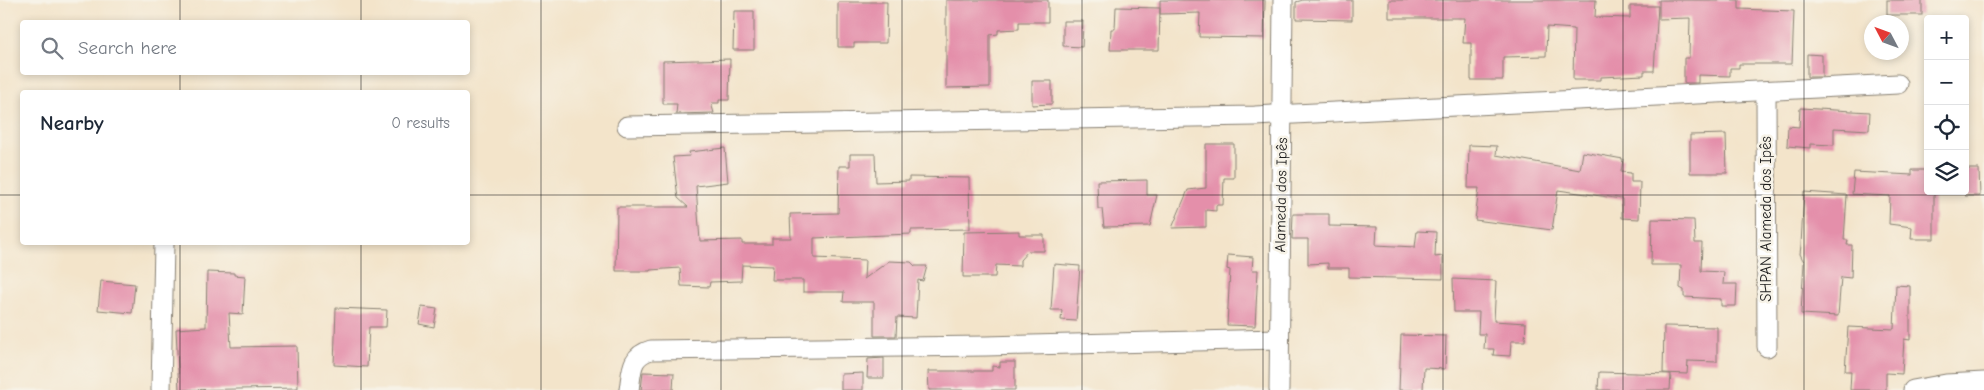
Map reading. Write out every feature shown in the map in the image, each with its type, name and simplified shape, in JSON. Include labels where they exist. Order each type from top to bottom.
[{"type":"street","name":"Alameda dos Ipês","points":[[1278,390],[1283,0]]},
{"type":"street","points":[[627,126],[1282,114],[1766,92],[1898,84]]},
{"type":"street","name":"SHPAN Alameda dos Ipês","points":[[1766,92],[1767,347]]},
{"type":"street","points":[[161,390],[164,245]]},
{"type":"street","points":[[629,390],[636,357],[651,350],[1279,340]]},
{"type":"street","points":[[1913,390],[1946,384],[1984,382]]},
{"type":"building","points":[[946,0],[1048,0],[1048,22],[1019,22],[1019,29],[998,30],[998,34],[990,35],[990,87],[946,88]]},
{"type":"building","points":[[1160,0],[1265,0],[1264,38],[1199,37],[1200,13],[1160,14]]},
{"type":"building","points":[[1303,0],[1352,0],[1352,20],[1296,19],[1296,2]]},
{"type":"building","points":[[1389,0],[1596,0],[1595,17],[1630,18],[1630,6],[1658,6],[1654,71],[1644,71],[1644,75],[1601,77],[1601,80],[1573,80],[1574,29],[1547,27],[1546,56],[1503,57],[1503,80],[1471,80],[1471,43],[1463,43],[1465,18],[1389,18]]},
{"type":"building","points":[[1659,0],[1739,0],[1739,9],[1794,11],[1792,64],[1739,64],[1739,68],[1730,68],[1730,76],[1698,75],[1698,83],[1684,83],[1684,58],[1689,58],[1690,18],[1659,19]]},
{"type":"building","points":[[1887,0],[1922,0],[1922,15],[1887,15]]},
{"type":"building","points":[[838,2],[887,2],[886,43],[854,43],[854,47],[838,47]]},
{"type":"building","points":[[1116,7],[1160,8],[1159,50],[1110,50],[1111,29],[1115,29]]},
{"type":"building","points":[[734,11],[754,11],[754,50],[733,50]]},
{"type":"building","points":[[1063,21],[1083,21],[1082,47],[1063,46]]},
{"type":"building","points":[[1807,54],[1822,55],[1822,77],[1807,77]]},
{"type":"building","points":[[730,59],[729,100],[719,100],[719,103],[711,103],[714,113],[676,114],[677,104],[663,104],[663,61]]},
{"type":"building","points":[[1032,81],[1052,81],[1052,104],[1032,105]]},
{"type":"building","points":[[1800,108],[1870,112],[1869,130],[1834,128],[1834,145],[1810,144],[1810,148],[1787,146],[1788,126],[1799,127]]},
{"type":"building","points":[[1726,134],[1727,173],[1690,173],[1690,135]]},
{"type":"building","points":[[1206,144],[1234,144],[1234,178],[1224,178],[1223,205],[1216,205],[1216,211],[1206,210],[1206,227],[1172,228],[1188,190],[1206,188]]},
{"type":"building","points":[[1469,145],[1497,146],[1496,155],[1580,170],[1583,152],[1623,159],[1621,172],[1631,173],[1631,182],[1640,182],[1639,219],[1622,218],[1622,199],[1558,190],[1552,230],[1475,220],[1479,188],[1468,188]]},
{"type":"building","points":[[725,148],[728,182],[696,186],[700,241],[742,240],[742,244],[772,244],[772,238],[791,238],[790,214],[838,213],[839,166],[850,166],[850,154],[875,154],[876,182],[909,181],[909,177],[969,178],[970,229],[911,230],[911,234],[814,238],[814,258],[865,260],[864,279],[889,261],[911,262],[915,266],[927,266],[923,281],[918,280],[916,318],[897,317],[896,336],[874,336],[874,302],[843,302],[844,292],[803,292],[803,280],[772,280],[773,266],[742,265],[741,281],[710,282],[709,287],[681,286],[680,268],[650,271],[616,271],[617,207],[688,207],[678,198],[673,157],[690,156],[689,152]]},
{"type":"building","points":[[1969,169],[1979,169],[1980,196],[1965,196],[1969,195]]},
{"type":"building","points":[[1912,170],[1924,170],[1924,195],[1934,195],[1934,239],[1911,239],[1912,227],[1889,224],[1890,196],[1852,194],[1854,172],[1912,175]]},
{"type":"building","points":[[1147,180],[1147,195],[1157,195],[1150,226],[1104,227],[1102,209],[1098,209],[1097,181]]},
{"type":"building","points":[[1804,192],[1847,195],[1844,240],[1848,240],[1847,245],[1852,245],[1851,278],[1841,277],[1838,316],[1801,314],[1804,262],[1800,254]]},
{"type":"building","points":[[1293,214],[1329,214],[1329,226],[1377,227],[1376,245],[1415,247],[1417,231],[1436,232],[1435,257],[1443,256],[1443,279],[1349,277],[1349,268],[1328,268],[1328,263],[1308,264],[1308,239],[1292,239]]},
{"type":"building","points":[[1652,219],[1694,220],[1695,243],[1702,243],[1701,271],[1724,272],[1723,284],[1737,284],[1736,306],[1721,306],[1721,299],[1684,297],[1684,290],[1680,288],[1681,265],[1651,265]]},
{"type":"building","points":[[1019,231],[1019,235],[1044,235],[1044,251],[1028,251],[1020,260],[1020,266],[996,265],[995,277],[963,277],[964,232]]},
{"type":"building","points":[[1228,255],[1253,257],[1252,270],[1258,270],[1255,326],[1227,325],[1230,270],[1227,269]]},
{"type":"building","points":[[1054,264],[1080,266],[1076,321],[1061,320],[1062,310],[1051,310]]},
{"type":"building","points":[[207,272],[234,273],[234,275],[245,276],[243,314],[229,313],[231,347],[297,346],[298,388],[179,390],[176,329],[206,327]]},
{"type":"building","points":[[1453,279],[1496,281],[1494,321],[1526,323],[1525,341],[1511,341],[1510,356],[1493,355],[1494,349],[1484,349],[1485,334],[1478,334],[1479,312],[1454,312]]},
{"type":"building","points":[[101,281],[135,284],[132,313],[98,310]]},
{"type":"building","points":[[1896,285],[1910,286],[1910,340],[1904,339],[1902,374],[1886,373],[1886,390],[1850,390],[1851,371],[1845,371],[1848,327],[1894,329]]},
{"type":"building","points":[[422,307],[437,309],[434,327],[419,324]]},
{"type":"building","points":[[336,308],[387,310],[386,327],[369,327],[367,367],[334,365]]},
{"type":"building","points":[[1664,326],[1717,327],[1717,362],[1688,361],[1687,374],[1663,373]]},
{"type":"building","points":[[1401,335],[1446,336],[1445,369],[1424,368],[1423,390],[1399,390]]},
{"type":"building","points":[[884,358],[884,378],[867,378],[868,359]]},
{"type":"building","points":[[1000,362],[1015,362],[1015,390],[929,390],[928,371],[992,371],[992,366],[1000,367]]},
{"type":"building","points":[[643,372],[674,373],[673,390],[641,390]]},
{"type":"building","points":[[1599,372],[1671,374],[1670,390],[1598,390]]},
{"type":"building","points":[[863,373],[863,390],[841,390],[841,374]]}]
